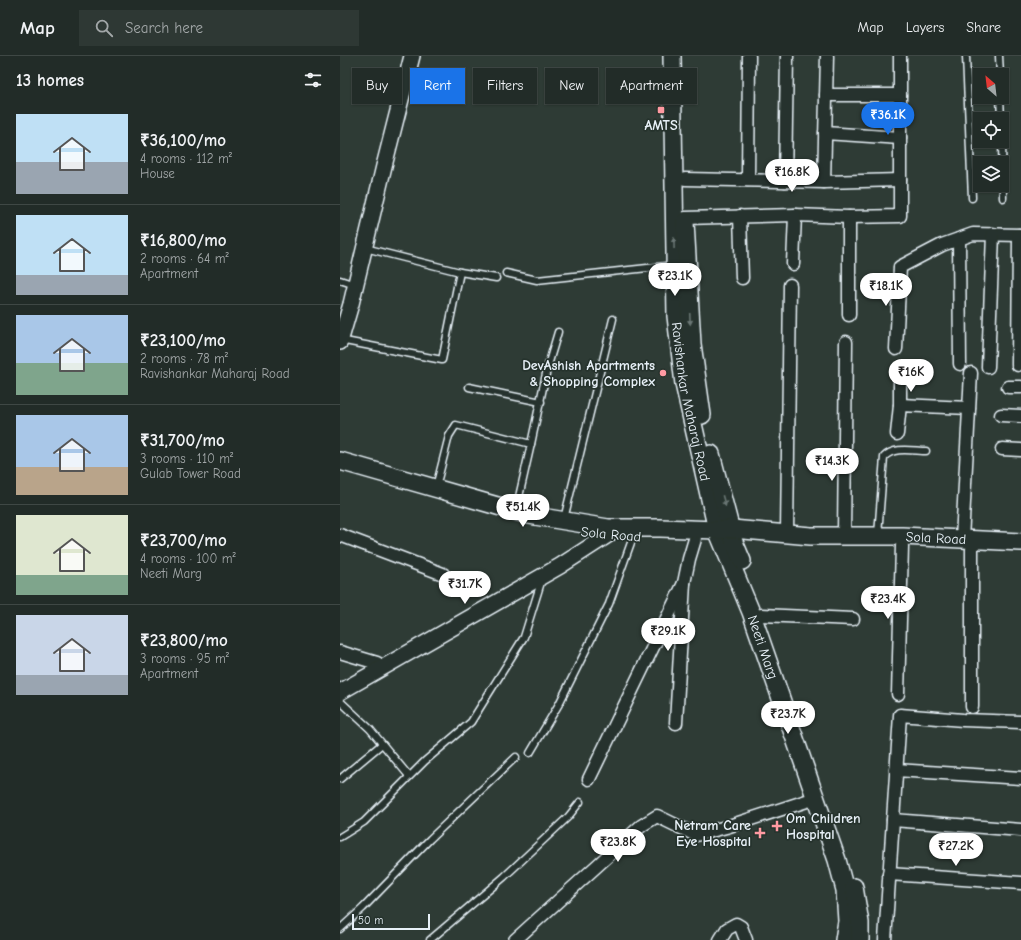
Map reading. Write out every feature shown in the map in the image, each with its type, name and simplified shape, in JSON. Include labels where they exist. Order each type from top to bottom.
[{"type":"main road","name":"Ravishankar Maharaj Road","points":[[672,56],[676,316],[684,384],[726,535]]},
{"type":"main road","name":"Ravishankar Maharaj Road","points":[[682,56],[685,218],[692,344],[700,403],[726,535]]},
{"type":"main road","name":"Sola Road","points":[[340,461],[529,515],[564,520],[603,531],[633,537],[695,539],[726,535],[787,534],[812,536],[878,536],[967,544],[1021,551]]},
{"type":"main road","name":"Sola Road","points":[[340,471],[532,523],[603,531],[660,528],[726,535],[902,546],[1021,542]]},
{"type":"main road","points":[[726,535],[761,615],[849,866],[860,923],[860,940]]},
{"type":"main road","name":"Neeti Marg","points":[[726,535],[751,612],[837,860],[845,890],[847,921],[844,940]]},
{"type":"street","points":[[340,340],[412,56]]},
{"type":"street","points":[[748,180],[749,56]]},
{"type":"street","points":[[785,181],[787,56]]},
{"type":"street","points":[[824,182],[827,56]]},
{"type":"street","points":[[685,218],[795,215],[849,217],[900,216],[900,56]]},
{"type":"street","points":[[826,95],[900,95]]},
{"type":"street","points":[[825,133],[900,138]]},
{"type":"street","points":[[685,179],[824,182],[900,180]]},
{"type":"street","points":[[793,264],[795,215]]},
{"type":"street","points":[[740,216],[742,278]]},
{"type":"street","points":[[848,316],[849,217]]},
{"type":"street","points":[[896,349],[900,267],[942,245],[973,234],[1020,235],[1018,365]]},
{"type":"street","points":[[988,367],[993,234]]},
{"type":"street","points":[[960,239],[960,364]]},
{"type":"street","points":[[787,534],[790,285]]},
{"type":"street","points":[[844,536],[846,342]]},
{"type":"street","points":[[971,373],[967,544],[972,707]]},
{"type":"street","points":[[897,434],[900,405],[900,375]]},
{"type":"street","points":[[1008,387],[1021,387]]},
{"type":"street","points":[[900,405],[969,408]]},
{"type":"street","points":[[1001,416],[1021,416]]},
{"type":"street","points":[[1002,449],[1021,450]]},
{"type":"street","points":[[340,692],[543,576],[603,531]]},
{"type":"street","points":[[340,684],[556,560],[603,531]]},
{"type":"street","points":[[340,535],[443,574]]},
{"type":"street","points":[[676,724],[684,583],[688,559],[695,539]]},
{"type":"street","points":[[898,694],[902,546]]},
{"type":"street","points":[[589,779],[684,583]]},
{"type":"street","points":[[761,615],[853,619]]},
{"type":"street","points":[[340,652],[377,663]]},
{"type":"street","points":[[885,940],[900,715],[962,720],[1021,722]]},
{"type":"street","points":[[896,770],[1021,778]]},
{"type":"street","points":[[515,940],[641,826],[658,816],[696,835],[816,798]]},
{"type":"street","points":[[893,820],[1021,830]]},
{"type":"street","points":[[889,874],[1021,883]]},
{"type":"street","points":[[720,940],[727,929],[736,924],[740,927],[746,940]]},
{"type":"lane","points":[[966,56],[972,198]]},
{"type":"lane","points":[[999,56],[1000,68]]},
{"type":"lane","points":[[1002,148],[1003,198]]},
{"type":"lane","points":[[364,248],[460,272],[496,278]]},
{"type":"lane","points":[[506,273],[537,280],[675,265]]},
{"type":"lane","points":[[340,340],[442,360],[460,272]]},
{"type":"lane","points":[[340,280],[355,285]]},
{"type":"lane","points":[[564,520],[613,319]]},
{"type":"lane","points":[[516,511],[547,369],[558,332]]},
{"type":"lane","points":[[469,387],[541,402]]},
{"type":"lane","points":[[436,488],[449,436],[456,425],[531,444]]},
{"type":"lane","points":[[878,536],[884,457],[888,453],[895,450],[926,451]]},
{"type":"lane","points":[[530,753],[559,704],[609,604],[633,537]]},
{"type":"lane","points":[[340,837],[364,822],[425,761],[471,722],[524,637],[543,576]]},
{"type":"lane","points":[[340,701],[370,729],[409,776]]},
{"type":"lane","points":[[340,779],[382,744]]},
{"type":"lane","points":[[340,929],[363,908],[430,839],[516,757]]},
{"type":"lane","points":[[430,940],[510,871],[568,817],[580,802]]},
{"type":"place","name":"AMTS","points":[[661,110]]},
{"type":"place","name":"DevAshish Apartments & Shopping Complex","points":[[663,373]]},
{"type":"place","name":"Om Children Hospital","points":[[777,826]]},
{"type":"place","name":"Netram Care Eye Hospital","points":[[760,833]]}]
